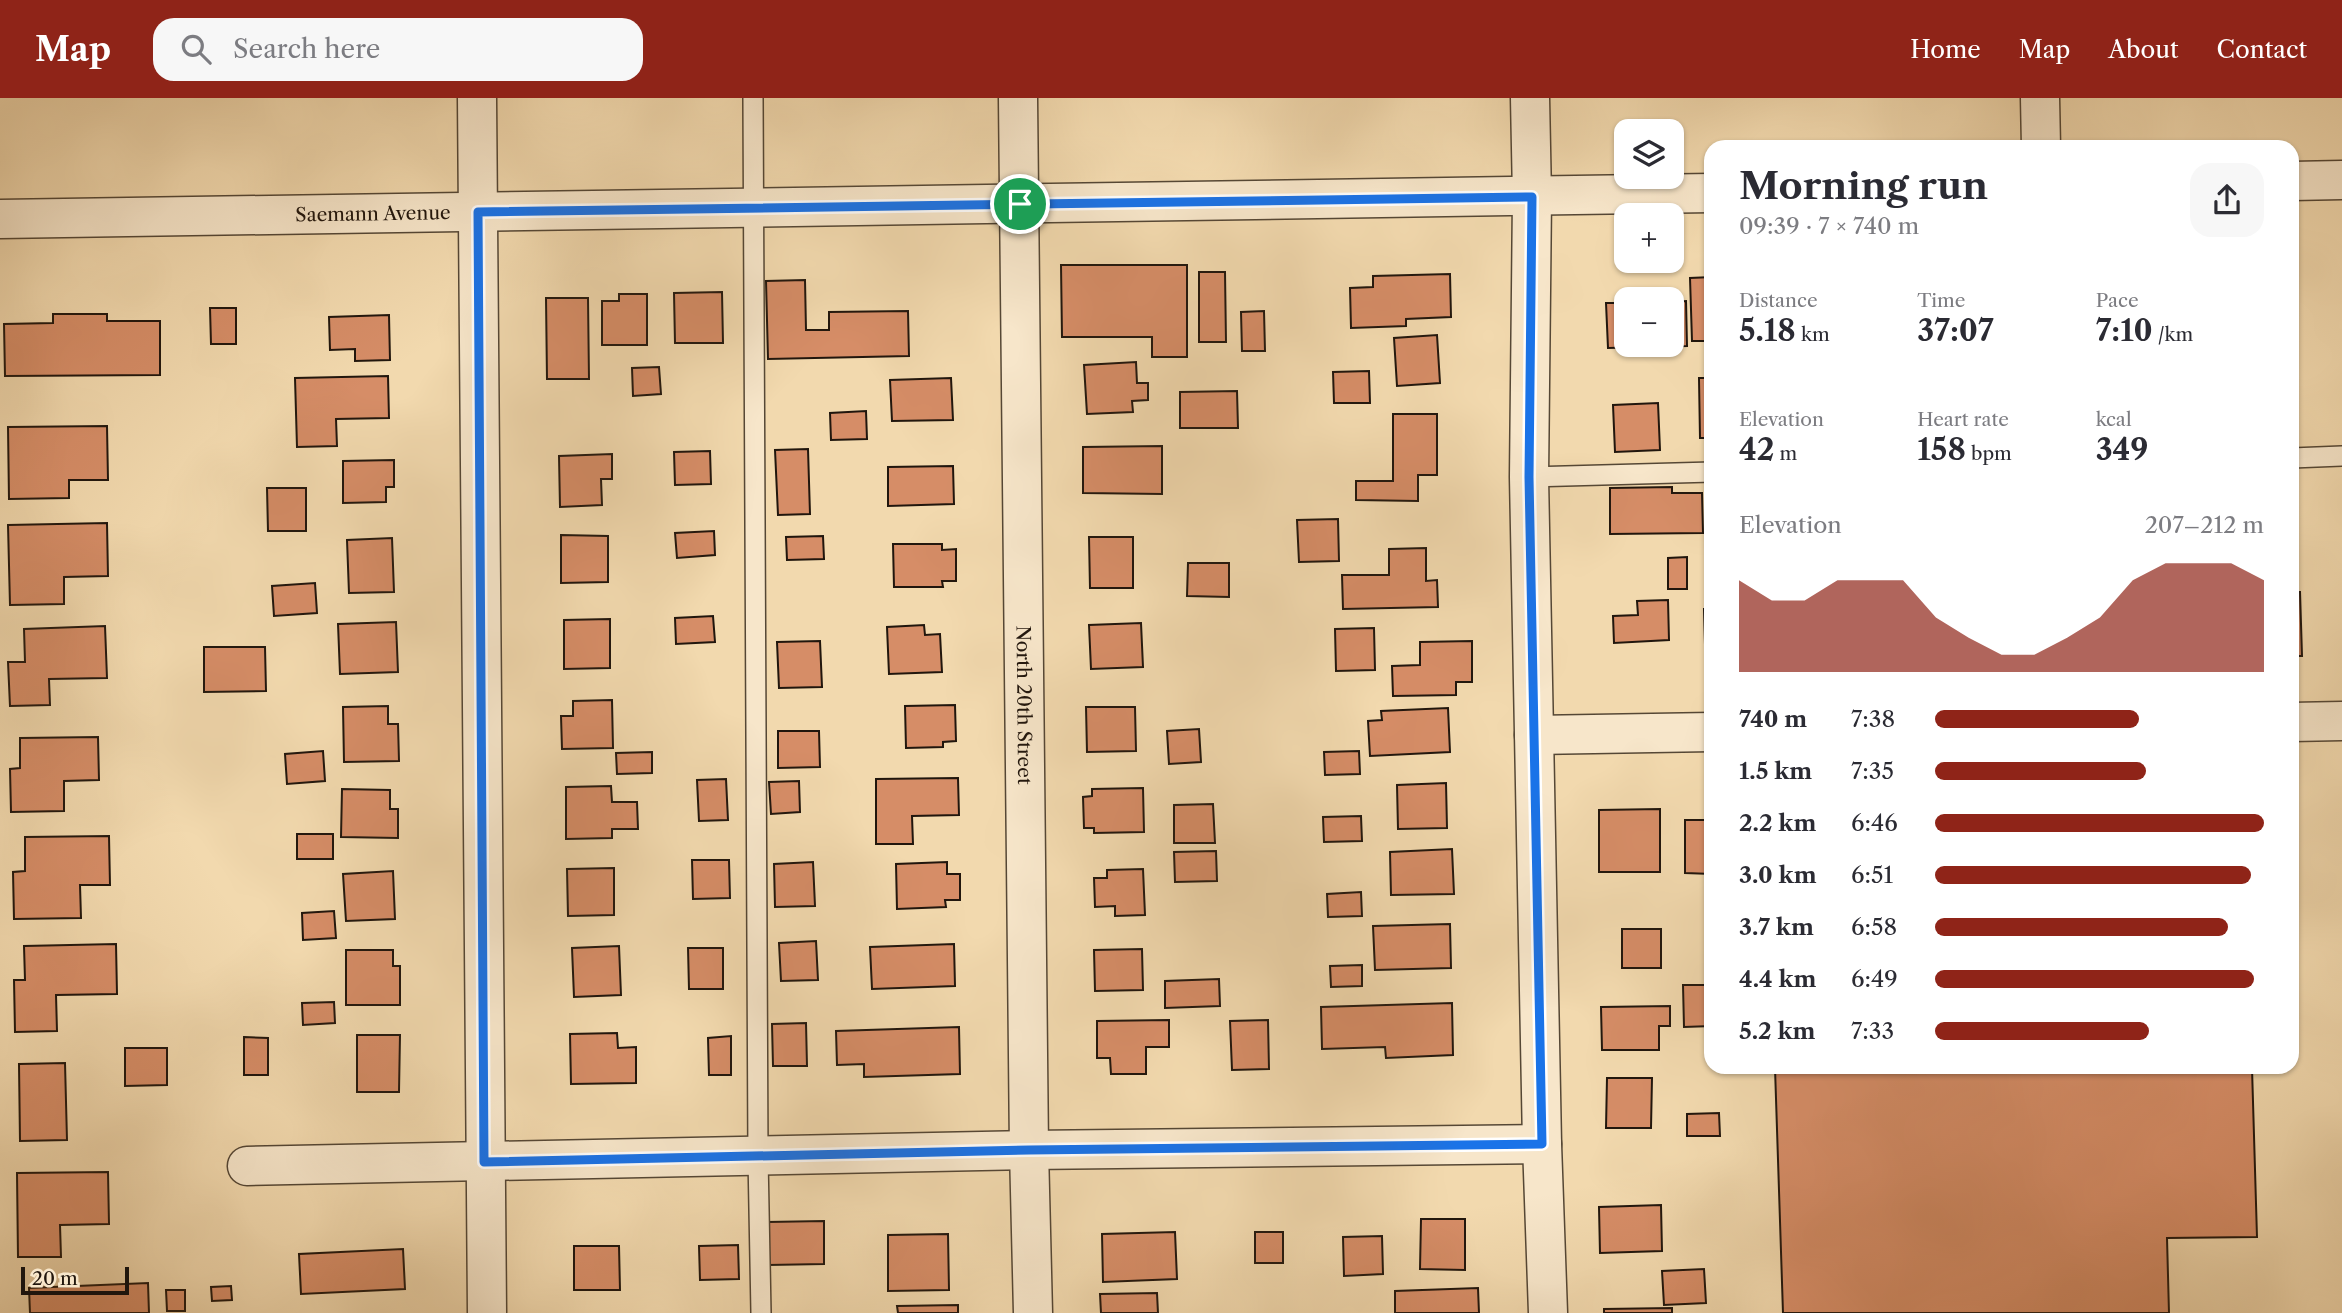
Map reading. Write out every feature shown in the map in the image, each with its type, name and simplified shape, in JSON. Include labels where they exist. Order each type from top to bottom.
[{"type":"street","points":[[477,98],[487,1313]]},
{"type":"street","name":"North 20th Street","points":[[1018,98],[1033,1313]]},
{"type":"street","points":[[1530,98],[1532,197],[1529,477],[1542,1144],[1548,1313]]},
{"type":"street","points":[[2040,98],[2041,140]]},
{"type":"street","points":[[2299,181],[2342,180]]},
{"type":"street","name":"Saemann Avenue","points":[[0,219],[1704,192]]},
{"type":"street","points":[[2299,722],[2342,721]]},
{"type":"street","points":[[1534,735],[1704,732]]},
{"type":"street","points":[[247,1166],[1029,1150],[1542,1144]]},
{"type":"lane","points":[[753,98],[761,1313]]},
{"type":"lane","points":[[2299,458],[2342,456]]},
{"type":"lane","points":[[1529,477],[1704,472]]},
{"type":"building","points":[[1061,265],[1187,265],[1187,357],[1152,357],[1152,337],[1062,337]]},
{"type":"building","points":[[1199,272],[1225,272],[1226,342],[1199,342]]},
{"type":"building","points":[[1450,274],[1451,317],[1406,319],[1406,326],[1351,328],[1350,288],[1373,287],[1373,276]]},
{"type":"building","points":[[1704,277],[1704,341],[1692,341],[1690,278]]},
{"type":"building","points":[[805,280],[806,330],[829,330],[829,312],[908,311],[909,356],[768,359],[766,281]]},
{"type":"building","points":[[722,292],[723,343],[675,343],[674,293]]},
{"type":"building","points":[[619,294],[647,294],[647,345],[602,345],[602,301],[619,301]]},
{"type":"building","points":[[546,298],[588,298],[589,379],[547,379]]},
{"type":"building","points":[[1686,301],[1687,346],[1684,346]]},
{"type":"building","points":[[1606,303],[1614,303],[1614,348],[1608,348]]},
{"type":"building","points":[[210,308],[236,308],[236,344],[211,344]]},
{"type":"building","points":[[1264,311],[1265,351],[1242,351],[1241,312]]},
{"type":"building","points":[[53,314],[107,314],[107,321],[160,321],[160,375],[5,376],[4,324],[53,323]]},
{"type":"building","points":[[389,315],[390,360],[355,361],[355,349],[330,350],[329,317]]},
{"type":"building","points":[[1437,335],[1440,383],[1397,386],[1394,338]]},
{"type":"building","points":[[1136,362],[1137,383],[1148,383],[1148,400],[1132,401],[1133,412],[1087,414],[1084,365]]},
{"type":"building","points":[[659,367],[661,394],[633,396],[632,368]]},
{"type":"building","points":[[1369,371],[1370,403],[1334,403],[1333,372]]},
{"type":"building","points":[[388,376],[389,418],[336,419],[337,446],[297,447],[295,378]]},
{"type":"building","points":[[951,378],[953,420],[892,421],[890,380]]},
{"type":"building","points":[[1699,378],[1704,378],[1704,438],[1700,438]]},
{"type":"building","points":[[1237,391],[1238,428],[1180,428],[1180,392]]},
{"type":"building","points":[[1658,403],[1660,450],[1615,452],[1613,405]]},
{"type":"building","points":[[866,411],[867,439],[831,440],[830,413]]},
{"type":"building","points":[[1393,414],[1437,414],[1437,475],[1418,475],[1418,501],[1356,500],[1356,481],[1393,481]]},
{"type":"building","points":[[107,426],[108,480],[69,480],[69,498],[9,499],[8,427]]},
{"type":"building","points":[[1162,446],[1162,494],[1083,493],[1083,447]]},
{"type":"building","points":[[808,449],[810,514],[778,515],[775,450]]},
{"type":"building","points":[[710,451],[711,484],[675,485],[674,452]]},
{"type":"building","points":[[612,454],[612,479],[601,479],[602,505],[560,507],[559,456]]},
{"type":"building","points":[[394,460],[394,487],[386,487],[386,502],[343,503],[343,461]]},
{"type":"building","points":[[953,466],[954,504],[888,506],[888,467]]},
{"type":"building","points":[[1672,487],[1672,493],[1702,493],[1703,533],[1610,534],[1610,488]]},
{"type":"building","points":[[267,488],[306,488],[306,531],[268,531]]},
{"type":"building","points":[[1338,519],[1339,561],[1299,562],[1297,520]]},
{"type":"building","points":[[107,523],[108,576],[64,577],[64,604],[10,605],[8,525]]},
{"type":"building","points":[[714,531],[715,555],[677,558],[675,533]]},
{"type":"building","points":[[561,535],[608,536],[608,582],[561,583]]},
{"type":"building","points":[[823,536],[824,559],[787,560],[786,537]]},
{"type":"building","points":[[1089,537],[1133,537],[1133,588],[1090,588]]},
{"type":"building","points":[[392,538],[394,592],[349,593],[347,540]]},
{"type":"building","points":[[893,544],[942,544],[942,550],[956,549],[956,581],[942,581],[943,587],[894,587]]},
{"type":"building","points":[[1426,548],[1426,581],[1437,580],[1438,607],[1343,609],[1342,575],[1389,575],[1389,549]]},
{"type":"building","points":[[1687,557],[1687,589],[1668,589],[1668,558]]},
{"type":"building","points":[[1188,563],[1229,563],[1229,597],[1187,596]]},
{"type":"building","points":[[315,583],[317,613],[274,616],[272,586]]},
{"type":"building","points":[[2299,592],[2300,592],[2302,656],[2299,656]]},
{"type":"building","points":[[1668,600],[1669,640],[1614,643],[1613,616],[1638,615],[1637,601]]},
{"type":"building","points":[[713,616],[715,642],[676,644],[675,618]]},
{"type":"building","points":[[610,619],[610,668],[564,669],[564,620]]},
{"type":"building","points":[[396,622],[398,672],[340,674],[338,624]]},
{"type":"building","points":[[1141,623],[1143,667],[1091,669],[1089,625]]},
{"type":"building","points":[[924,625],[925,635],[940,634],[942,672],[889,674],[887,627]]},
{"type":"building","points":[[105,626],[107,678],[49,679],[50,705],[10,706],[8,662],[25,662],[24,629]]},
{"type":"building","points":[[1374,628],[1375,670],[1336,671],[1335,629]]},
{"type":"building","points":[[820,641],[822,687],[779,688],[777,642]]},
{"type":"building","points":[[1472,641],[1472,682],[1456,682],[1456,695],[1393,696],[1392,666],[1420,665],[1420,642]]},
{"type":"building","points":[[204,647],[265,647],[266,691],[204,692]]},
{"type":"building","points":[[612,700],[613,748],[562,749],[561,716],[573,716],[573,701]]},
{"type":"building","points":[[955,705],[956,741],[943,742],[943,747],[906,748],[905,706]]},
{"type":"building","points":[[388,706],[388,724],[398,724],[399,761],[344,762],[343,707]]},
{"type":"building","points":[[1086,707],[1135,707],[1136,751],[1087,752]]},
{"type":"building","points":[[1448,708],[1450,752],[1370,756],[1368,721],[1382,720],[1381,711]]},
{"type":"building","points":[[1199,729],[1201,762],[1169,764],[1167,731]]},
{"type":"building","points":[[778,731],[819,731],[820,767],[778,768]]},
{"type":"building","points":[[98,737],[99,780],[64,781],[64,811],[11,812],[10,769],[20,768],[20,738]]},
{"type":"building","points":[[323,751],[325,781],[287,784],[285,754]]},
{"type":"building","points":[[1359,751],[1360,774],[1325,775],[1324,752]]},
{"type":"building","points":[[652,752],[652,773],[617,774],[616,753]]},
{"type":"building","points":[[958,778],[959,815],[912,816],[913,844],[876,844],[876,779]]},
{"type":"building","points":[[726,779],[728,820],[699,821],[697,780]]},
{"type":"building","points":[[799,781],[800,812],[771,814],[769,782]]},
{"type":"building","points":[[1446,783],[1447,828],[1398,829],[1397,785]]},
{"type":"building","points":[[611,786],[612,802],[637,802],[638,829],[612,829],[612,838],[566,839],[566,787]]},
{"type":"building","points":[[1143,788],[1144,832],[1094,833],[1094,828],[1084,828],[1083,797],[1092,796],[1092,789]]},
{"type":"building","points":[[342,789],[390,790],[390,809],[398,809],[398,838],[341,837]]},
{"type":"building","points":[[1213,804],[1215,843],[1174,843],[1174,805]]},
{"type":"building","points":[[1660,809],[1660,872],[1599,872],[1599,810]]},
{"type":"building","points":[[1361,816],[1362,841],[1324,842],[1323,817]]},
{"type":"building","points":[[1685,820],[1704,820],[1704,874],[1685,873]]},
{"type":"building","points":[[297,834],[333,834],[333,859],[297,859]]},
{"type":"building","points":[[109,836],[110,885],[80,885],[81,918],[14,919],[13,872],[25,871],[25,837]]},
{"type":"building","points":[[1452,849],[1454,894],[1391,895],[1390,852]]},
{"type":"building","points":[[1216,851],[1217,881],[1175,882],[1174,852]]},
{"type":"building","points":[[692,860],[729,860],[730,898],[693,899]]},
{"type":"building","points":[[813,862],[815,906],[775,907],[774,864]]},
{"type":"building","points":[[947,862],[947,874],[960,874],[960,900],[945,900],[946,907],[897,909],[896,864]]},
{"type":"building","points":[[614,868],[614,915],[568,916],[567,869]]},
{"type":"building","points":[[1143,869],[1145,915],[1115,916],[1115,906],[1095,907],[1094,878],[1107,878],[1107,870]]},
{"type":"building","points":[[393,871],[395,919],[346,921],[343,874]]},
{"type":"building","points":[[1361,892],[1362,916],[1328,917],[1327,894]]},
{"type":"building","points":[[334,911],[336,938],[303,940],[302,913]]},
{"type":"building","points":[[1450,924],[1451,968],[1375,970],[1373,926]]},
{"type":"building","points":[[1622,929],[1661,929],[1661,968],[1622,968]]},
{"type":"building","points":[[816,941],[818,980],[781,981],[779,943]]},
{"type":"building","points":[[116,944],[117,994],[56,995],[57,1031],[15,1032],[14,980],[25,980],[24,946]]},
{"type":"building","points":[[954,944],[955,986],[872,989],[870,947]]},
{"type":"building","points":[[619,946],[621,995],[574,997],[572,948]]},
{"type":"building","points":[[688,948],[723,948],[723,989],[689,989]]},
{"type":"building","points":[[1142,949],[1143,990],[1095,991],[1094,950]]},
{"type":"building","points":[[346,950],[393,950],[393,966],[400,966],[400,1005],[346,1005]]},
{"type":"building","points":[[1362,965],[1362,986],[1331,987],[1330,966]]},
{"type":"building","points":[[1219,979],[1220,1006],[1165,1008],[1165,981]]},
{"type":"building","points":[[1683,985],[1704,985],[1704,1026],[1684,1027]]},
{"type":"building","points":[[334,1002],[335,1023],[303,1025],[302,1003]]},
{"type":"building","points":[[1452,1003],[1453,1055],[1386,1058],[1385,1047],[1322,1049],[1321,1007]]},
{"type":"building","points":[[1670,1006],[1670,1026],[1659,1026],[1659,1050],[1602,1050],[1601,1007]]},
{"type":"building","points":[[1169,1020],[1169,1047],[1146,1047],[1146,1074],[1111,1074],[1110,1058],[1097,1058],[1097,1021]]},
{"type":"building","points":[[1268,1020],[1269,1069],[1232,1070],[1230,1021]]},
{"type":"building","points":[[806,1023],[807,1066],[773,1066],[772,1024]]},
{"type":"building","points":[[959,1027],[960,1074],[864,1077],[864,1064],[837,1065],[836,1031]]},
{"type":"building","points":[[617,1033],[618,1048],[636,1047],[636,1083],[571,1084],[570,1034]]},
{"type":"building","points":[[357,1035],[400,1035],[399,1092],[357,1092]]},
{"type":"building","points":[[731,1036],[731,1075],[709,1075],[708,1038]]},
{"type":"building","points":[[244,1037],[268,1038],[268,1075],[244,1075]]},
{"type":"building","points":[[125,1048],[167,1048],[167,1085],[125,1086]]},
{"type":"building","points":[[65,1063],[67,1140],[20,1141],[19,1064]]},
{"type":"building","points":[[1775,1074],[2252,1074],[2257,1237],[2167,1238],[2169,1313],[1783,1313]]},
{"type":"building","points":[[1607,1078],[1652,1078],[1651,1128],[1606,1128]]},
{"type":"building","points":[[1719,1113],[1720,1136],[1687,1136],[1687,1114]]},
{"type":"building","points":[[108,1172],[109,1224],[60,1225],[61,1257],[18,1257],[17,1173]]},
{"type":"building","points":[[1661,1205],[1662,1251],[1600,1253],[1599,1207]]},
{"type":"building","points":[[1421,1219],[1465,1219],[1465,1270],[1420,1269]]},
{"type":"building","points":[[824,1221],[824,1264],[768,1265],[767,1222]]},
{"type":"building","points":[[1175,1232],[1177,1279],[1103,1282],[1102,1234]]},
{"type":"building","points":[[1255,1232],[1283,1232],[1283,1263],[1255,1263]]},
{"type":"building","points":[[948,1234],[949,1290],[888,1291],[888,1235]]},
{"type":"building","points":[[1382,1236],[1383,1274],[1344,1276],[1343,1237]]},
{"type":"building","points":[[738,1245],[739,1279],[700,1280],[699,1246]]},
{"type":"building","points":[[574,1246],[619,1246],[620,1290],[574,1290]]},
{"type":"building","points":[[403,1249],[405,1289],[301,1294],[299,1254]]},
{"type":"building","points":[[1704,1269],[1706,1303],[1664,1305],[1662,1271]]},
{"type":"building","points":[[148,1283],[149,1313],[30,1313],[29,1288]]},
{"type":"building","points":[[231,1286],[232,1300],[212,1301],[211,1287]]},
{"type":"building","points":[[1478,1288],[1479,1313],[1395,1313],[1395,1291]]},
{"type":"building","points":[[166,1290],[185,1290],[185,1311],[167,1311]]},
{"type":"building","points":[[1157,1293],[1158,1313],[1101,1313],[1100,1294]]},
{"type":"building","points":[[958,1305],[958,1313],[898,1313],[897,1306]]},
{"type":"building","points":[[1672,1308],[1672,1313],[1604,1313],[1604,1309]]},
{"type":"route","points":[[1532,197],[1529,477],[1542,1144],[1029,1150],[484,1162],[478,212],[1020,204],[1532,197]]}]
